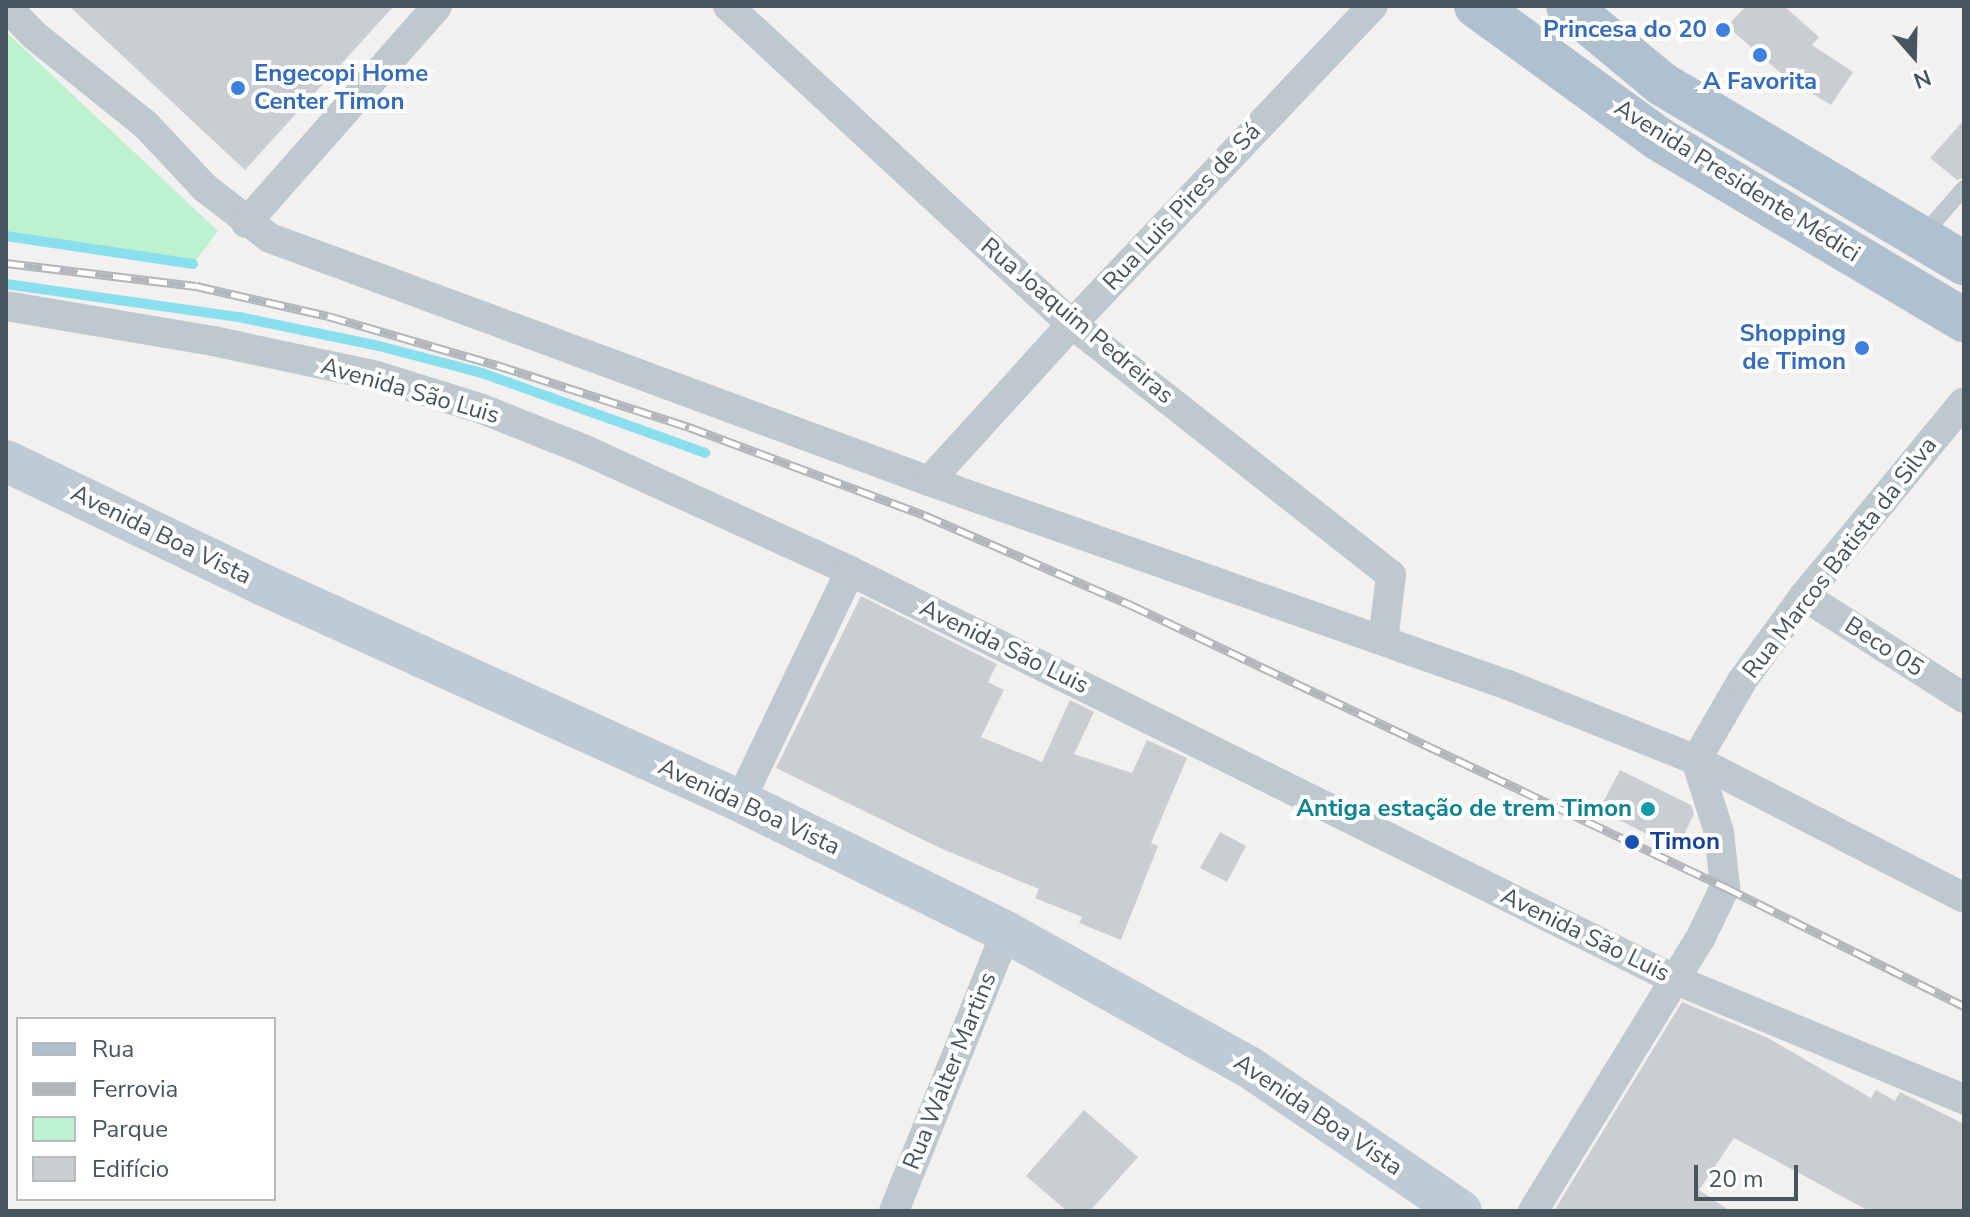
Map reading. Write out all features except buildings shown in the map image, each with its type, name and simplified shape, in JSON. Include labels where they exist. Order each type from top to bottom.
[{"type":"main road","name":"Avenida Presidente Médici","points":[[1476,6],[1659,139],[1964,320]]},
{"type":"main road","name":"Avenida Presidente Médici","points":[[1568,6],[1662,84],[1964,263]]},
{"type":"street","points":[[6,6],[34,35],[146,125],[161,145],[246,223],[270,238],[929,481],[1508,685],[1696,760],[1964,898]]},
{"type":"street","points":[[246,223],[437,6]]},
{"type":"street","name":"Rua Joaquim Pedreiras","points":[[728,6],[1072,324],[1391,575],[1383,641]]},
{"type":"street","name":"Rua Luis Pires de Sá","points":[[929,481],[1072,324],[1373,6]]},
{"type":"street","name":"Avenida São Luis","points":[[6,306],[213,341],[407,386],[482,409],[585,450],[850,571],[1676,980],[1964,1099]]},
{"type":"street","name":"Rua Marcos Batista da Silva","points":[[1696,760],[1742,681],[1804,596],[1964,402]]},
{"type":"street","name":"Avenida Boa Vista","points":[[6,461],[259,583],[740,801],[1006,932],[1249,1067],[1461,1211]]},
{"type":"street","points":[[740,801],[850,571]]},
{"type":"street","name":"Beco 05","points":[[1804,596],[1964,698]]},
{"type":"street","points":[[1533,1211],[1676,980],[1725,887],[1719,832],[1696,760]]},
{"type":"street","name":"Rua Walter Martins","points":[[894,1211],[1006,932]]},
{"type":"lane","points":[[1921,237],[1964,188]]},
{"type":"green space","points":[[6,32],[218,231],[193,264],[6,236]]},
{"type":"waterway","points":[[6,236],[193,264]]},
{"type":"waterway","points":[[6,284],[239,317],[379,346],[482,373],[705,453]]},
{"type":"railway","points":[[6,263],[196,286],[328,316],[497,365],[689,427],[924,515],[1131,605],[1725,887],[1964,1006]]},
{"type":"place","name":"Princesa do 20","points":[[1723,30]]},
{"type":"place","name":"A Favorita","points":[[1760,55]]},
{"type":"place","name":"Engecopi Home Center Timon","points":[[238,88]]},
{"type":"place","name":"Shopping de Timon","points":[[1862,348]]},
{"type":"place","name":"Antiga estação de trem Timon","points":[[1648,809]]},
{"type":"place","name":"Timon","points":[[1632,842]]}]
